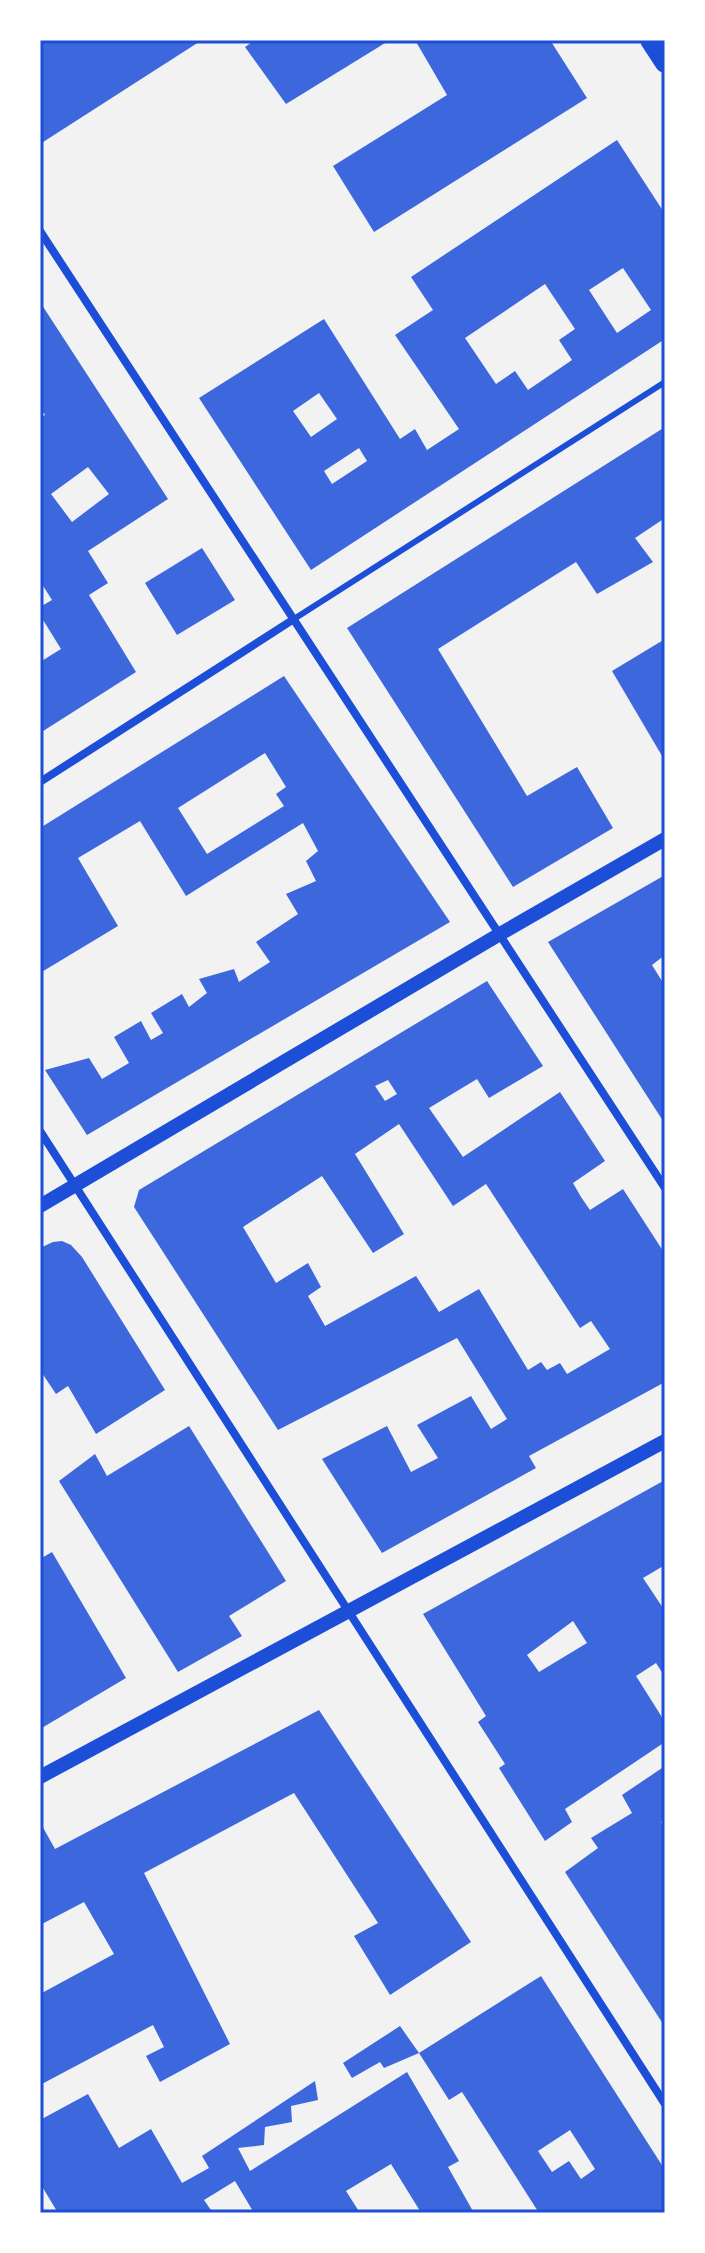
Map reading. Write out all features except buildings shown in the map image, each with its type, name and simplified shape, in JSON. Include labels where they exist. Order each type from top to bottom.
[{"type":"main road","points":[[650,40],[665,63]]},
{"type":"street","points":[[40,231],[665,1188]]},
{"type":"street","points":[[40,782],[294,619]]},
{"type":"street","points":[[40,1206],[665,839]]},
{"type":"street","points":[[40,1131],[665,2104]]},
{"type":"street","points":[[40,1777],[665,1441]]},
{"type":"lane","points":[[294,619],[665,382]]}]
